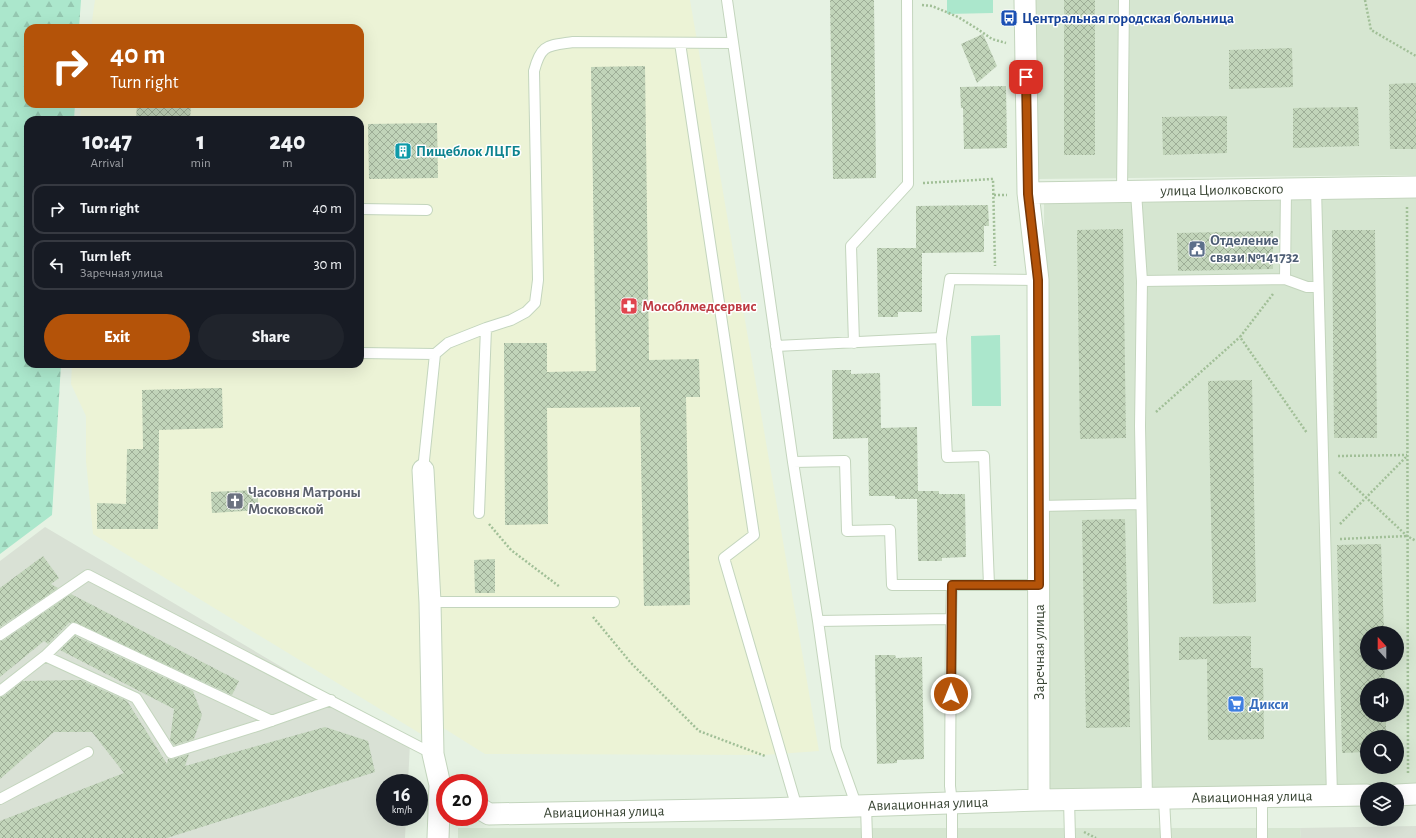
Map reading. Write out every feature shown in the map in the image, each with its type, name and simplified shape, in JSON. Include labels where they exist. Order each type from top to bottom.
[{"type":"street","name":"Заречная улица","points":[[1025,0],[1028,194],[1038,280],[1039,800]]},
{"type":"street","name":"улица Циолковского","points":[[1028,194],[1411,187]]},
{"type":"street","points":[[423,470],[430,602],[433,754],[439,774]]},
{"type":"street","name":"Авиационная улица","points":[[488,811],[798,808],[1039,800],[1360,795]]},
{"type":"street","points":[[438,838],[439,826]]},
{"type":"lane","points":[[727,0],[776,346],[836,748],[862,806],[867,838]]},
{"type":"lane","points":[[1124,0],[1129,192],[1142,281],[1140,426],[1141,504],[1155,799],[1166,838]]},
{"type":"lane","points":[[854,343],[851,246],[908,184],[907,2]]},
{"type":"lane","points":[[364,353],[435,354],[448,343],[511,320],[526,312],[535,303],[538,280],[534,71],[537,59],[543,50],[548,46],[573,42],[733,43]]},
{"type":"lane","points":[[680,43],[754,535],[724,558],[798,808]]},
{"type":"lane","points":[[1316,188],[1332,796]]},
{"type":"lane","points":[[1285,279],[1286,189]]},
{"type":"lane","points":[[364,209],[427,210]]},
{"type":"lane","points":[[989,584],[984,456],[947,458],[941,338],[950,279],[1038,280]]},
{"type":"lane","points":[[1142,281],[1285,279],[1307,287],[1318,287]]},
{"type":"lane","points":[[479,513],[486,328]]},
{"type":"lane","points":[[776,346],[941,338]]},
{"type":"lane","points":[[423,470],[435,354]]},
{"type":"lane","points":[[793,462],[845,461],[847,531],[890,530],[892,585],[1039,585]]},
{"type":"lane","points":[[1039,506],[1141,504]]},
{"type":"lane","points":[[0,635],[88,575],[433,754]]},
{"type":"lane","points":[[952,585],[950,786],[952,803],[952,838]]},
{"type":"lane","points":[[430,602],[614,602]]},
{"type":"lane","points":[[818,621],[951,619]]},
{"type":"lane","points":[[0,691],[45,656],[74,628],[272,721]]},
{"type":"lane","points":[[45,656],[136,698],[171,753],[272,721],[331,700]]},
{"type":"lane","points":[[0,799],[88,752]]},
{"type":"lane","points":[[1262,796],[1262,838]]},
{"type":"lane","points":[[1069,800],[1070,838]]},
{"type":"path","points":[[1365,0],[1371,30],[1416,56]]},
{"type":"path","points":[[907,2],[932,6],[958,17],[992,39],[1026,48]]},
{"type":"path","points":[[908,184],[993,179],[996,279]]},
{"type":"path","points":[[1407,794],[1407,456],[1411,187]]},
{"type":"path","points":[[1140,426],[1240,337]]},
{"type":"path","points":[[1323,457],[1407,456]]},
{"type":"path","points":[[1325,539],[1407,456]]},
{"type":"path","points":[[479,513],[511,550],[581,603],[631,663],[699,731],[764,755],[768,760]]},
{"type":"path","points":[[1325,539],[1407,536],[1416,541]]},
{"type":"shaded area","points":[[95,0],[690,0],[819,751],[764,755],[485,754],[445,729],[421,734],[93,534],[86,461],[86,416],[71,384],[72,368],[364,368],[364,116],[80,116],[81,108],[364,108],[364,24],[92,24]]},
{"type":"shaded area","points":[[1035,0],[1416,0],[1416,175],[1037,179]]},
{"type":"shaded area","points":[[1416,198],[1416,791],[1404,790],[1404,782],[1360,782],[1360,789],[1049,790],[1046,772],[1044,204]]},
{"type":"shaded area","points":[[45,527],[410,743],[408,774],[376,774],[376,826],[406,826],[405,838],[0,838],[0,561]]},
{"type":"shaded area","points":[[1416,826],[1416,838],[1301,838],[1300,828]]},
{"type":"shaded area","points":[[458,828],[1300,828],[1301,838],[458,838]]},
{"type":"green space","points":[[0,0],[81,0],[79,24],[24,24],[24,108],[75,108],[74,116],[24,116],[24,368],[61,368],[52,515],[0,554]]},
{"type":"green space","points":[[947,0],[993,0],[993,13],[947,14]]},
{"type":"green space","points":[[1000,335],[1001,406],[972,406],[971,336]]},
{"type":"building","points":[[830,0],[874,0],[876,178],[833,179]]},
{"type":"building","points":[[1064,0],[1095,0],[1095,155],[1064,155]]},
{"type":"building","points":[[983,34],[997,66],[977,83],[961,44]]},
{"type":"building","points":[[1292,48],[1293,87],[1229,89],[1229,50]]},
{"type":"building","points":[[645,66],[649,360],[699,359],[700,397],[686,397],[690,605],[644,606],[640,407],[547,408],[548,524],[505,525],[504,343],[547,343],[547,372],[596,371],[591,67]]},
{"type":"building","points":[[1416,83],[1416,149],[1390,149],[1389,84]]},
{"type":"building","points":[[1006,86],[1007,148],[964,149],[963,108],[961,108],[960,87]]},
{"type":"building","points":[[1358,107],[1359,146],[1293,148],[1293,108]]},
{"type":"building","points":[[137,108],[191,108],[190,116],[136,116]]},
{"type":"building","points":[[1227,116],[1227,153],[1163,155],[1162,117]]},
{"type":"building","name":"Пищеблок ЛЦГБ","points":[[437,123],[438,178],[369,179],[368,124]]},
{"type":"building","points":[[988,205],[989,226],[984,226],[984,252],[922,253],[922,312],[898,312],[898,317],[878,317],[877,248],[916,248],[916,206]]},
{"type":"building","points":[[1123,229],[1126,438],[1080,439],[1077,230]]},
{"type":"building","points":[[1332,230],[1375,230],[1377,438],[1334,438]]},
{"type":"building","points":[[1273,231],[1273,269],[1178,271],[1177,233]]},
{"type":"building","points":[[832,370],[851,370],[851,374],[880,373],[881,428],[917,427],[918,491],[939,491],[939,494],[965,494],[966,557],[942,558],[942,561],[918,561],[917,499],[895,499],[895,496],[869,496],[868,438],[833,439]]},
{"type":"building","points":[[1252,380],[1256,602],[1213,604],[1208,381]]},
{"type":"building","points":[[222,388],[223,428],[159,430],[158,529],[97,529],[97,503],[126,504],[127,449],[143,449],[142,390]]},
{"type":"building","name":"Часовня Матроны Московской","points":[[258,490],[258,510],[212,513],[211,492]]},
{"type":"building","points":[[1125,519],[1130,727],[1086,728],[1082,520]]},
{"type":"building","points":[[1381,544],[1384,626],[1360,626],[1360,670],[1384,670],[1385,678],[1360,678],[1360,722],[1386,722],[1386,730],[1360,730],[1360,752],[1342,753],[1337,545]]},
{"type":"building","points":[[43,556],[59,578],[51,584],[58,588],[0,627],[0,588]]},
{"type":"building","points":[[495,559],[495,593],[475,593],[474,560]]},
{"type":"building","points":[[71,594],[239,681],[232,695],[73,622],[69,623],[48,644],[44,641],[0,677],[0,641],[4,640]]},
{"type":"building","points":[[75,636],[193,691],[202,715],[194,739],[174,745],[170,740],[174,709],[60,650]]},
{"type":"building","name":"Дикси","points":[[1251,636],[1251,668],[1263,668],[1264,739],[1208,740],[1207,659],[1179,660],[1179,637]]},
{"type":"building","points":[[875,655],[895,655],[896,658],[922,657],[924,759],[897,760],[897,763],[877,764]]},
{"type":"building","points":[[81,680],[127,701],[167,764],[168,759],[189,754],[185,766],[325,727],[368,741],[375,772],[167,838],[0,838],[0,821],[124,773],[92,732],[54,732],[0,779],[0,697],[4,696],[23,681]]},
{"type":"place","name":"Центральная городская больница","points":[[1009,18]]},
{"type":"place","name":"Пищеблок ЛЦГБ","points":[[403,151]]},
{"type":"place","name":"Отделение связи №141732","points":[[1197,249]]},
{"type":"place","name":"Мособлмедсервис","points":[[629,306]]},
{"type":"place","name":"Часовня Матроны Московской","points":[[235,501]]},
{"type":"place","name":"Дикси","points":[[1236,704]]},
{"type":"route","points":[[951,694],[952,585],[1039,585],[1038,280],[1028,194],[1026,77]]}]
